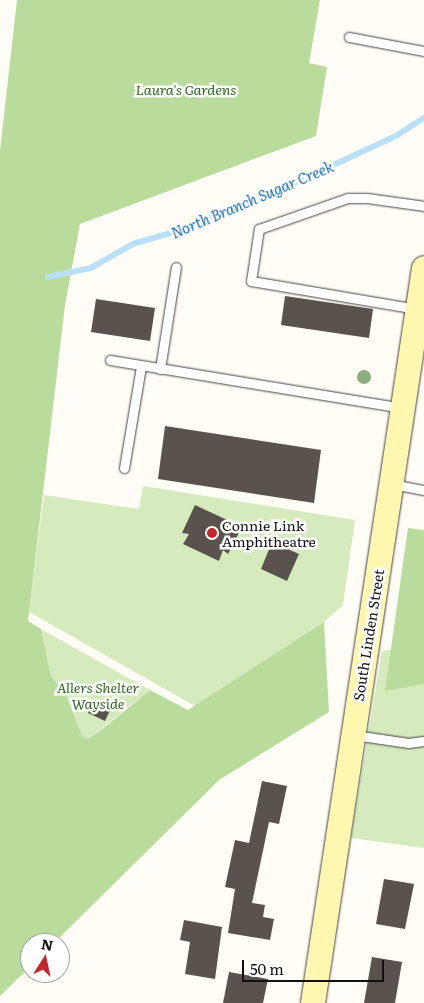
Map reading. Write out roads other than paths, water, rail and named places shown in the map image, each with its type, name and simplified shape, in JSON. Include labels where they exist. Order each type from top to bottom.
[{"type":"main road","name":"South Linden Street","points":[[313,1003],[424,268]]},
{"type":"lane","points":[[349,37],[424,51]]},
{"type":"lane","points":[[418,309],[251,281],[260,229],[348,198],[367,198],[424,206]]},
{"type":"lane","points":[[160,369],[176,267]]},
{"type":"lane","points":[[110,360],[403,408]]},
{"type":"lane","points":[[124,468],[142,366]]},
{"type":"lane","points":[[391,484],[424,490]]},
{"type":"lane","points":[[354,734],[408,743],[424,741]]},
{"type":"waterway","name":"North Branch Sugar Creek","points":[[48,277],[91,268],[133,244],[191,227],[219,212],[299,181],[396,136],[424,118]]},
{"type":"place","name":"Connie Link Amphitheatre","points":[[212,533]]},
{"type":"park label","name":"Laura's Gardens","points":[[186,89]]},
{"type":"park label","name":"Allers Shelter Wayside","points":[[98,696]]}]
